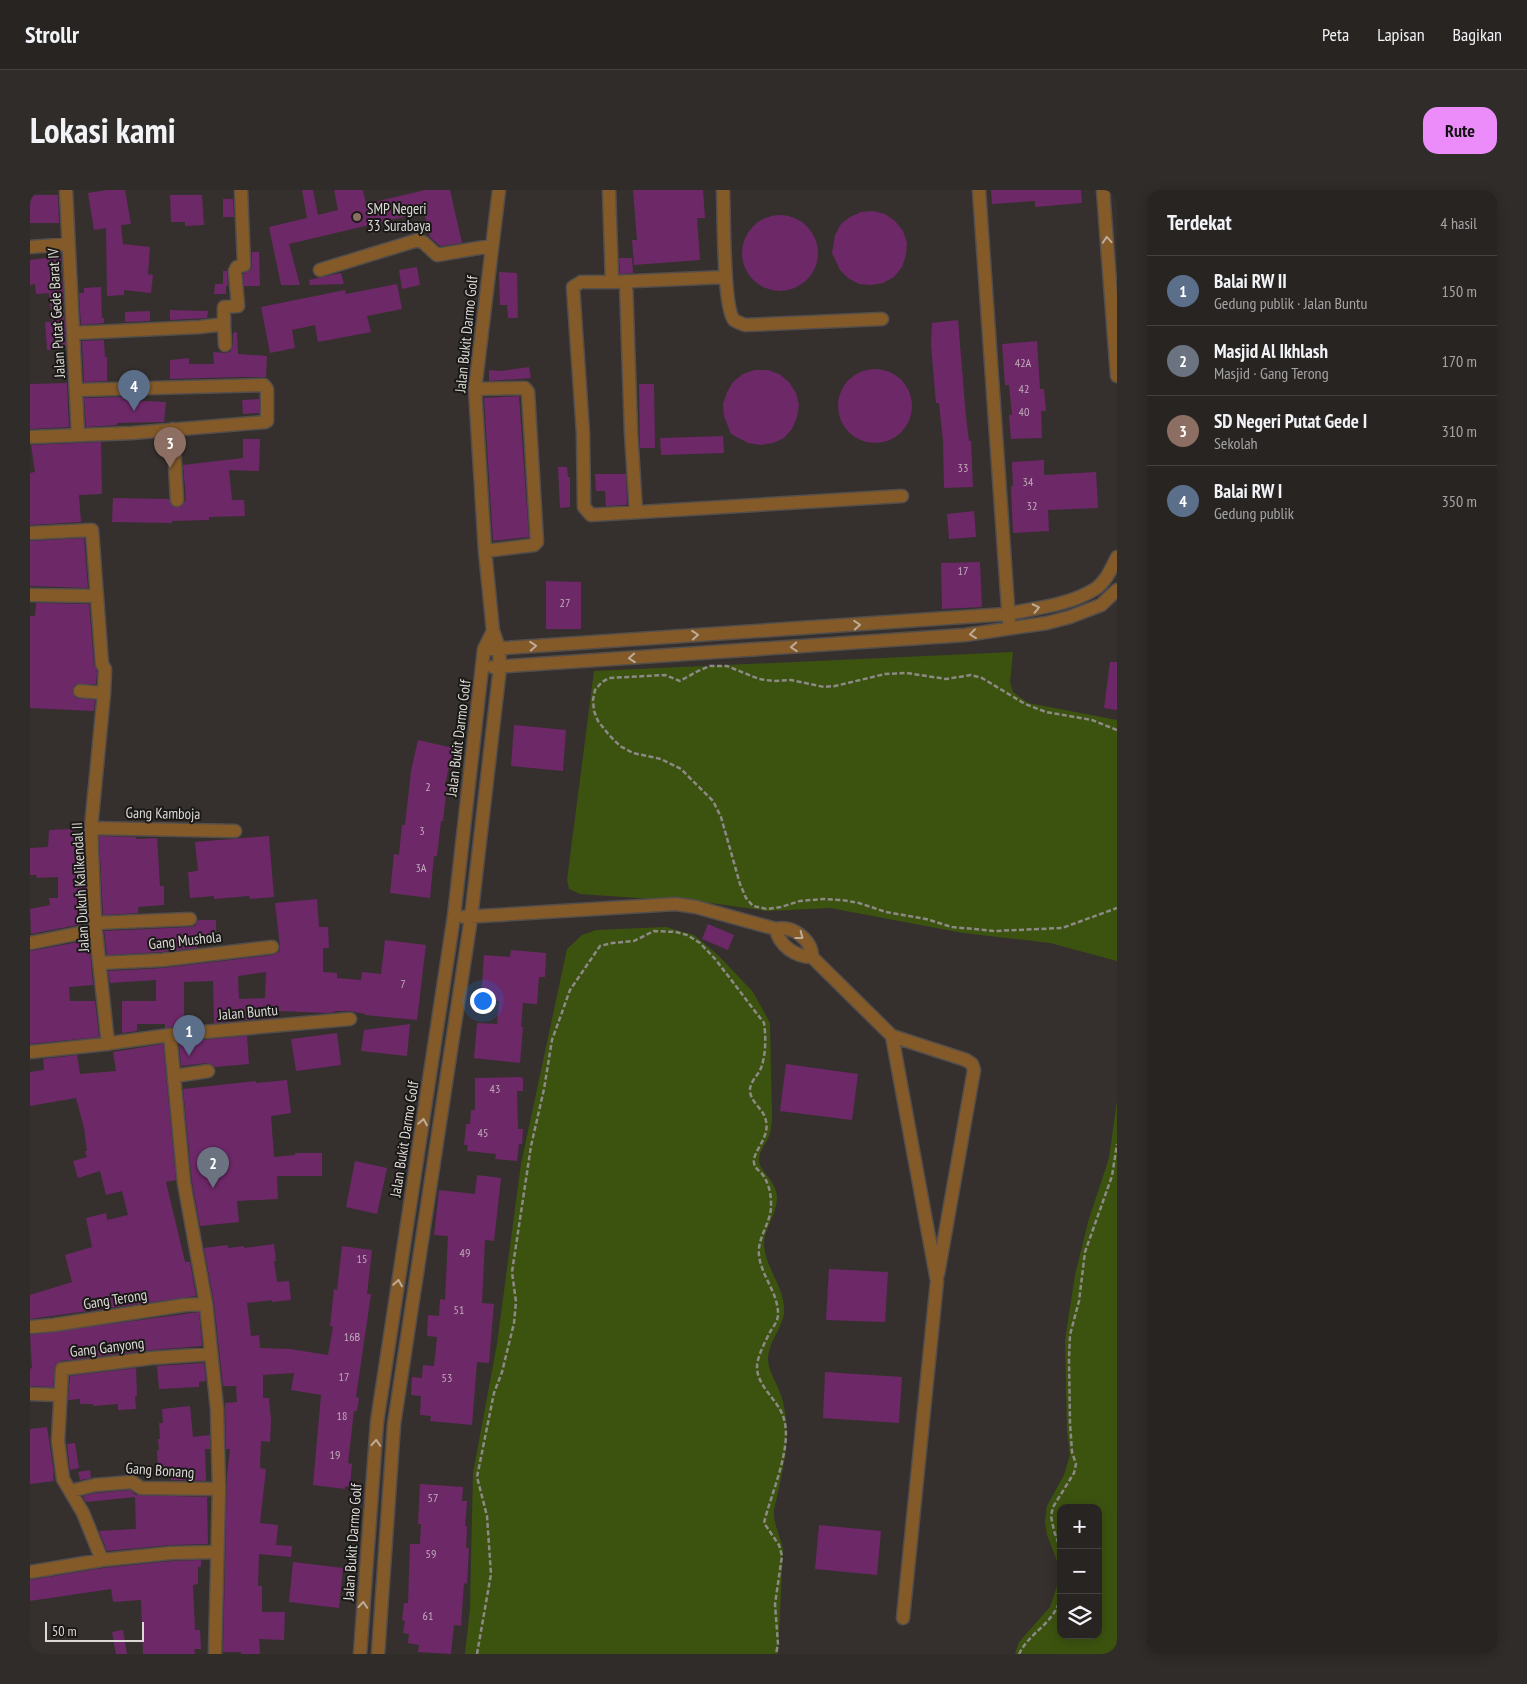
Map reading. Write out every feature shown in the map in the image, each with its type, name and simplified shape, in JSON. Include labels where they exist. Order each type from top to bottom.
[{"type":"street","name":"Jalan Putat Gede Barat IV","points":[[66,190],[78,434]]},
{"type":"street","points":[[225,345],[224,307],[238,306],[235,271],[238,267],[244,265],[241,190]]},
{"type":"street","name":"Jalan Bukit Darmo Golf","points":[[378,1654],[394,1424],[471,918],[500,667],[499,648],[493,631],[485,550],[474,389],[499,190]]},
{"type":"street","points":[[609,190],[612,282]]},
{"type":"street","points":[[723,190],[726,277],[730,311],[735,320],[745,325],[882,320]]},
{"type":"street","points":[[979,190],[989,314],[1007,614],[1011,629]]},
{"type":"street","points":[[1103,190],[1117,376]]},
{"type":"street","points":[[320,270],[418,240],[437,255],[491,246]]},
{"type":"street","points":[[30,247],[68,244]]},
{"type":"street","points":[[726,277],[626,282],[581,282],[573,288],[583,433],[584,508],[591,515],[902,496]]},
{"type":"street","points":[[626,282],[631,432],[636,512]]},
{"type":"street","points":[[74,332],[192,328],[224,324]]},
{"type":"street","points":[[30,437],[173,429],[267,421],[268,389],[264,386],[76,390]]},
{"type":"street","points":[[474,389],[525,388],[528,392],[529,402],[537,542],[534,546],[485,550]]},
{"type":"street","points":[[173,429],[177,500]]},
{"type":"street","name":"Jalan Dukuh Kalikendal II","points":[[30,534],[92,530],[102,664],[105,668],[91,828],[95,926],[108,1044]]},
{"type":"street","points":[[484,649],[1007,614],[1074,598],[1095,589],[1107,577],[1117,557]]},
{"type":"street","points":[[482,667],[955,636],[1047,624],[1070,618],[1101,605],[1117,590]]},
{"type":"street","points":[[30,595],[97,596]]},
{"type":"street","points":[[1101,605],[1117,607]]},
{"type":"street","name":"Jalan Bukit Darmo Golf","points":[[360,1654],[377,1422],[454,916],[484,649],[493,631]]},
{"type":"street","points":[[80,691],[104,693]]},
{"type":"street","name":"Gang Kamboja","points":[[91,828],[235,831]]},
{"type":"street","points":[[454,916],[471,918],[676,904],[696,906],[776,929],[783,927],[791,929],[809,943],[812,957],[892,1036],[966,1060],[972,1064],[974,1070],[937,1281],[903,1618]]},
{"type":"street","points":[[30,943],[95,926],[190,918]]},
{"type":"street","name":"Gang Mushola","points":[[100,963],[162,960],[272,947]]},
{"type":"street","name":"Jalan Buntu","points":[[30,1052],[170,1035],[350,1019]]},
{"type":"street","points":[[170,1035],[184,1183],[206,1304],[216,1409],[218,1489],[215,1654]]},
{"type":"street","points":[[892,1036],[937,1281]]},
{"type":"street","points":[[175,1076],[208,1071]]},
{"type":"street","name":"Gang Terong","points":[[30,1327],[53,1326],[185,1305],[206,1304]]},
{"type":"street","name":"Gang Ganyong","points":[[59,1394],[61,1372],[64,1368],[152,1358],[211,1354]]},
{"type":"street","points":[[30,1394],[59,1394],[58,1441],[62,1479],[83,1513],[102,1560]]},
{"type":"street","name":"Gang Bonang","points":[[71,1491],[95,1485],[132,1482],[141,1488],[218,1489]]},
{"type":"street","points":[[30,1572],[102,1560],[171,1553],[217,1552]]},
{"type":"path","points":[[1117,730],[1092,720],[1046,712],[1025,704],[982,678],[971,675],[946,679],[907,673],[885,674],[836,686],[824,687],[790,680],[773,681],[727,666],[710,666],[680,681],[665,675],[609,678],[602,682],[595,690],[593,700],[598,722],[620,746],[633,753],[661,759],[681,769],[713,801],[721,818],[740,884],[746,898],[753,906],[766,909],[781,908],[800,901],[842,900],[859,903],[886,912],[926,919],[952,927],[995,932],[1062,928],[1117,908]]},
{"type":"path","points":[[477,1654],[491,1574],[487,1516],[477,1477],[494,1393],[502,1372],[514,1323],[516,1302],[512,1272],[531,1146],[544,1089],[552,1040],[570,990],[600,946],[634,941],[654,932],[662,931],[687,935],[700,943],[716,960],[764,1023],[766,1034],[761,1068],[752,1082],[750,1091],[754,1102],[764,1112],[767,1122],[766,1133],[760,1149],[755,1155],[754,1163],[767,1181],[771,1194],[771,1207],[758,1250],[760,1261],[778,1306],[778,1318],[757,1364],[757,1377],[774,1399],[783,1416],[786,1430],[786,1443],[777,1482],[764,1523],[776,1539],[782,1556],[775,1604],[778,1644],[776,1654]]},
{"type":"path","points":[[1061,1549],[1054,1532],[1053,1507],[1074,1473],[1076,1464],[1072,1452],[1070,1423],[1070,1335],[1079,1301],[1085,1252],[1112,1176],[1117,1144]]},
{"type":"path","points":[[1019,1654],[1057,1610]]},
{"type":"green space","points":[[1013,652],[1010,682],[1013,692],[1028,703],[1117,720],[1117,961],[1050,943],[963,933],[830,908],[767,911],[711,903],[580,894],[569,889],[567,880],[594,671]]},
{"type":"green space","points":[[666,927],[694,935],[719,956],[753,992],[770,1023],[772,1121],[769,1136],[760,1154],[759,1161],[776,1191],[776,1204],[764,1244],[768,1262],[784,1304],[783,1319],[770,1347],[768,1360],[770,1371],[783,1402],[787,1430],[785,1456],[774,1510],[783,1549],[778,1654],[465,1654],[470,1609],[473,1473],[497,1344],[521,1164],[567,949],[582,935],[596,930]]},
{"type":"green space","points":[[1117,1101],[1117,1654],[1015,1654],[1019,1642],[1050,1607],[1057,1586],[1057,1639],[1102,1639],[1102,1504],[1057,1504],[1057,1561],[1047,1535],[1045,1522],[1047,1506],[1064,1475],[1070,1455],[1067,1431],[1065,1340],[1075,1275],[1088,1222],[1109,1158]]},
{"type":"building","points":[[125,190],[131,224],[121,225],[123,244],[150,247],[148,274],[153,275],[151,293],[124,290],[124,295],[107,296],[106,228],[94,230],[88,193]]},
{"type":"building","name":"SMP Negeri 33 Surabaya","points":[[302,190],[313,190],[318,215],[338,210],[334,190],[363,190],[366,204],[425,190],[450,190],[462,243],[440,246],[430,237],[424,212],[289,244],[300,285],[281,285],[269,227],[307,218]]},
{"type":"building","points":[[633,190],[703,190],[705,218],[697,218],[700,260],[634,265],[632,240],[637,240]]},
{"type":"building","points":[[991,190],[1081,190],[1082,203],[1035,207],[1035,201],[992,204]]},
{"type":"building","points":[[30,195],[58,195],[59,223],[30,223]]},
{"type":"building","points":[[170,195],[202,195],[204,225],[185,226],[185,222],[171,222]]},
{"type":"building","points":[[223,199],[233,199],[234,217],[223,217]]},
{"type":"building","points":[[873,211],[885,214],[895,221],[903,231],[907,243],[906,255],[902,267],[894,277],[883,283],[859,284],[848,278],[840,270],[832,253],[835,235],[841,224],[850,217],[861,212]]},
{"type":"building","points":[[780,215],[794,218],[807,226],[815,239],[818,253],[815,267],[807,280],[794,288],[780,291],[766,288],[753,280],[745,267],[742,253],[745,239],[753,226],[766,218]]},
{"type":"building","points":[[252,252],[259,252],[260,286],[244,286],[243,274],[252,268]]},
{"type":"building","points":[[61,256],[66,348],[47,350],[45,322],[52,322],[49,293],[36,294],[35,284],[30,285],[30,260]]},
{"type":"building","points":[[619,258],[632,258],[633,273],[620,274]]},
{"type":"building","points":[[417,267],[420,285],[402,289],[399,270]]},
{"type":"building","points":[[223,271],[227,271],[228,286],[226,286],[226,294],[214,294],[215,284],[223,284]]},
{"type":"building","points":[[499,272],[517,273],[518,318],[508,318],[507,305],[500,305]]},
{"type":"building","points":[[341,273],[344,284],[310,285],[309,280]]},
{"type":"building","points":[[397,284],[402,309],[367,316],[371,332],[318,342],[315,325],[292,330],[295,348],[270,353],[261,307],[345,290],[346,294]]},
{"type":"building","points":[[101,287],[102,318],[104,318],[104,323],[81,325],[79,293],[84,293],[84,288]]},
{"type":"building","points":[[170,310],[208,311],[207,318],[170,320]]},
{"type":"building","points":[[150,311],[150,321],[125,322],[125,312]]},
{"type":"building","points":[[958,320],[966,417],[969,441],[971,441],[973,487],[944,488],[943,441],[939,403],[936,403],[931,345],[932,323]]},
{"type":"building","points":[[237,332],[238,354],[267,356],[266,377],[170,379],[170,360],[189,358],[189,364],[214,364],[213,352],[230,352],[233,345],[233,333]]},
{"type":"building","points":[[104,340],[105,357],[107,357],[107,381],[84,382],[82,341]]},
{"type":"building","points":[[1037,341],[1040,389],[1044,389],[1046,411],[1041,411],[1042,438],[1011,439],[1009,415],[1012,415],[1009,385],[1005,385],[1002,344]]},
{"type":"building","points":[[529,367],[531,378],[489,381],[489,370],[502,371]]},
{"type":"building","points":[[882,369],[902,379],[910,392],[912,406],[910,420],[902,433],[889,441],[868,443],[848,433],[840,420],[838,399],[848,379],[861,371]]},
{"type":"building","points":[[755,370],[768,370],[779,374],[789,382],[796,393],[799,405],[792,429],[784,438],[773,443],[761,445],[748,443],[731,434],[724,416],[723,404],[733,382],[743,374]]},
{"type":"building","points":[[67,383],[69,427],[30,429],[30,384]]},
{"type":"building","points":[[639,384],[654,384],[655,448],[640,448]]},
{"type":"building","points":[[519,396],[529,537],[493,541],[484,398]]},
{"type":"building","points":[[124,397],[124,400],[166,402],[164,422],[117,423],[117,425],[86,427],[84,398]]},
{"type":"building","points":[[259,399],[259,413],[243,414],[242,400]]},
{"type":"building","points":[[723,436],[724,453],[661,455],[660,438]]},
{"type":"building","points":[[243,439],[260,439],[259,471],[229,470],[232,500],[244,500],[245,516],[209,517],[209,520],[172,521],[172,523],[112,522],[113,498],[169,499],[173,507],[181,507],[186,500],[183,465],[243,458]]},
{"type":"building","points":[[101,442],[102,494],[79,495],[81,522],[30,525],[30,473],[35,472],[31,445]]},
{"type":"building","points":[[1044,460],[1044,475],[1096,472],[1098,508],[1048,510],[1049,531],[1013,533],[1012,462]]},
{"type":"building","points":[[558,467],[567,467],[568,477],[570,477],[570,507],[560,508]]},
{"type":"building","points":[[595,474],[626,474],[627,505],[606,506],[605,491],[596,491]]},
{"type":"building","points":[[974,511],[976,537],[949,539],[947,514]]},
{"type":"building","points":[[84,538],[88,588],[30,586],[30,541]]},
{"type":"building","points":[[980,562],[982,607],[942,609],[941,563]]},
{"type":"building","points":[[546,581],[581,582],[581,629],[546,629]]},
{"type":"building","points":[[36,603],[89,604],[94,665],[97,671],[96,684],[77,684],[72,691],[76,698],[95,700],[94,711],[30,708],[30,616],[35,616]]},
{"type":"building","points":[[1110,662],[1117,662],[1117,710],[1104,708]]},
{"type":"building","points":[[514,725],[566,730],[563,771],[511,766]]},
{"type":"building","points":[[418,740],[453,748],[445,785],[447,786],[437,856],[434,856],[430,898],[390,893],[394,854],[399,855],[402,825],[405,825],[411,771]]},
{"type":"building","points":[[72,829],[73,837],[83,837],[87,923],[31,934],[30,909],[50,905],[49,898],[58,898],[58,877],[37,878],[36,875],[30,875],[30,848],[48,847],[49,830]]},
{"type":"building","points":[[99,836],[136,837],[136,839],[157,838],[160,886],[164,886],[164,905],[138,907],[138,913],[103,915]]},
{"type":"building","points":[[269,836],[274,897],[250,899],[249,896],[214,899],[214,896],[190,898],[188,872],[198,871],[195,842]]},
{"type":"building","points":[[317,899],[319,927],[328,927],[329,948],[323,948],[323,972],[337,973],[337,978],[361,980],[362,972],[381,974],[385,940],[426,945],[417,1020],[365,1015],[350,1011],[328,1013],[277,1011],[277,1017],[214,1023],[213,981],[184,982],[184,1026],[165,1028],[165,1024],[137,1024],[137,1031],[122,1033],[122,1001],[156,1001],[156,980],[110,983],[108,971],[163,968],[273,955],[279,952],[280,947],[275,903]],"holes":[[[266,972],[265,998],[239,999],[238,976]]]},
{"type":"building","points":[[198,920],[216,920],[216,937],[197,936],[197,948],[107,955],[104,931],[190,927],[195,926]]},
{"type":"building","points":[[708,924],[734,935],[728,950],[702,939]]},
{"type":"building","points":[[89,940],[93,985],[69,987],[70,1001],[95,1001],[99,1037],[30,1044],[30,951]]},
{"type":"building","points":[[511,950],[546,953],[545,977],[539,977],[537,1004],[523,1003],[520,1063],[474,1058],[477,1023],[497,1024],[499,1001],[481,1000],[484,955],[510,957]]},
{"type":"building","points":[[410,1024],[407,1056],[361,1051],[364,1030]]},
{"type":"building","points":[[337,1033],[341,1065],[296,1071],[291,1039]]},
{"type":"building","points":[[247,1036],[249,1064],[215,1067],[207,1063],[181,1066],[179,1042]]},
{"type":"building","points":[[163,1044],[176,1180],[166,1182],[185,1262],[190,1262],[196,1296],[30,1319],[30,1295],[72,1282],[65,1255],[92,1247],[86,1218],[106,1213],[107,1220],[128,1215],[122,1191],[106,1195],[100,1171],[78,1178],[73,1161],[87,1157],[85,1151],[87,1151],[84,1128],[76,1098],[30,1106],[30,1072],[44,1070],[43,1059],[77,1055],[80,1074],[116,1071],[113,1052]]},
{"type":"building","points":[[786,1064],[858,1074],[852,1120],[780,1111]]},
{"type":"building","points":[[475,1078],[523,1078],[523,1091],[517,1091],[518,1129],[523,1129],[522,1144],[519,1144],[517,1161],[495,1159],[496,1154],[467,1151],[468,1145],[464,1145],[466,1124],[470,1124],[471,1110],[475,1110]]},
{"type":"building","points":[[287,1080],[291,1113],[271,1116],[274,1157],[295,1155],[295,1153],[322,1153],[322,1176],[277,1176],[278,1199],[237,1201],[239,1222],[200,1226],[192,1182],[183,1089],[256,1081],[256,1083]]},
{"type":"building","points":[[355,1161],[387,1168],[377,1214],[346,1207]]},
{"type":"building","points":[[477,1175],[501,1178],[494,1241],[485,1240],[482,1303],[494,1304],[489,1363],[477,1362],[472,1425],[430,1421],[431,1416],[420,1415],[421,1396],[411,1395],[412,1377],[422,1378],[423,1365],[434,1366],[437,1337],[427,1336],[428,1315],[439,1316],[440,1299],[445,1300],[448,1236],[434,1235],[439,1190],[475,1194]]},
{"type":"building","points":[[274,1244],[277,1282],[289,1281],[291,1300],[247,1303],[251,1336],[259,1335],[260,1348],[290,1349],[328,1355],[333,1327],[330,1326],[334,1289],[337,1290],[342,1246],[372,1250],[367,1294],[371,1294],[356,1397],[359,1398],[357,1411],[354,1411],[348,1463],[352,1464],[350,1486],[345,1486],[345,1489],[313,1485],[321,1395],[291,1390],[294,1373],[263,1375],[263,1398],[269,1398],[271,1421],[270,1442],[261,1441],[260,1468],[266,1469],[260,1523],[278,1525],[276,1545],[292,1546],[291,1557],[259,1554],[258,1586],[262,1586],[262,1612],[285,1612],[284,1640],[259,1639],[260,1654],[241,1654],[241,1652],[223,1652],[227,1475],[230,1449],[226,1449],[225,1403],[237,1402],[236,1386],[223,1386],[214,1303],[204,1248],[228,1245],[228,1248],[244,1246],[244,1248]]},
{"type":"building","points":[[829,1269],[888,1272],[885,1322],[826,1320]]},
{"type":"building","points":[[199,1312],[202,1346],[61,1361],[55,1365],[53,1387],[30,1386],[30,1369],[32,1368],[30,1335]]},
{"type":"building","points":[[204,1363],[206,1381],[199,1382],[199,1387],[159,1389],[157,1366]]},
{"type":"building","points":[[136,1368],[136,1409],[118,1410],[118,1404],[93,1406],[93,1404],[80,1404],[80,1399],[68,1400],[70,1376]]},
{"type":"building","points":[[825,1372],[902,1377],[899,1423],[823,1418]]},
{"type":"building","points":[[190,1406],[193,1437],[210,1435],[210,1449],[205,1449],[206,1481],[171,1480],[171,1468],[158,1469],[157,1450],[159,1450],[158,1439],[160,1439],[159,1423],[163,1423],[162,1409]]},
{"type":"building","points":[[47,1427],[54,1481],[30,1484],[30,1429]]},
{"type":"building","points":[[75,1443],[79,1468],[70,1470],[67,1444]]},
{"type":"building","points":[[90,1470],[91,1478],[80,1480],[78,1472]]},
{"type":"building","points":[[420,1484],[463,1487],[462,1501],[467,1501],[465,1526],[467,1526],[466,1548],[469,1548],[467,1584],[464,1583],[461,1626],[454,1625],[451,1654],[418,1652],[419,1645],[408,1643],[409,1634],[403,1633],[405,1621],[402,1620],[404,1603],[408,1603],[410,1544],[420,1544],[421,1524],[418,1524]]},
{"type":"building","points":[[130,1490],[135,1494],[135,1497],[86,1502],[83,1496],[96,1493]]},
{"type":"building","points":[[135,1495],[207,1497],[208,1544],[170,1545],[107,1551],[99,1531],[136,1529]]},
{"type":"building","points":[[819,1525],[881,1531],[877,1575],[815,1569]]},
{"type":"building","points":[[201,1560],[201,1567],[198,1567],[198,1584],[193,1585],[195,1630],[200,1630],[201,1649],[194,1649],[195,1654],[143,1654],[141,1600],[113,1602],[111,1589],[30,1601],[30,1580],[103,1568]]},
{"type":"building","points":[[293,1562],[343,1568],[339,1608],[289,1602]]},
{"type":"building","points":[[123,1630],[127,1654],[116,1654],[112,1632]]},
{"type":"place","name":"SMP Negeri 33 Surabaya","points":[[357,217]]},
{"type":"place","name":"Balai RW I","points":[[134,411]]},
{"type":"place","name":"SD Negeri Putat Gede I","points":[[170,468]]},
{"type":"place","name":"Balai RW II","points":[[189,1056]]},
{"type":"place","name":"Masjid Al Ikhlash","points":[[213,1188]]}]
